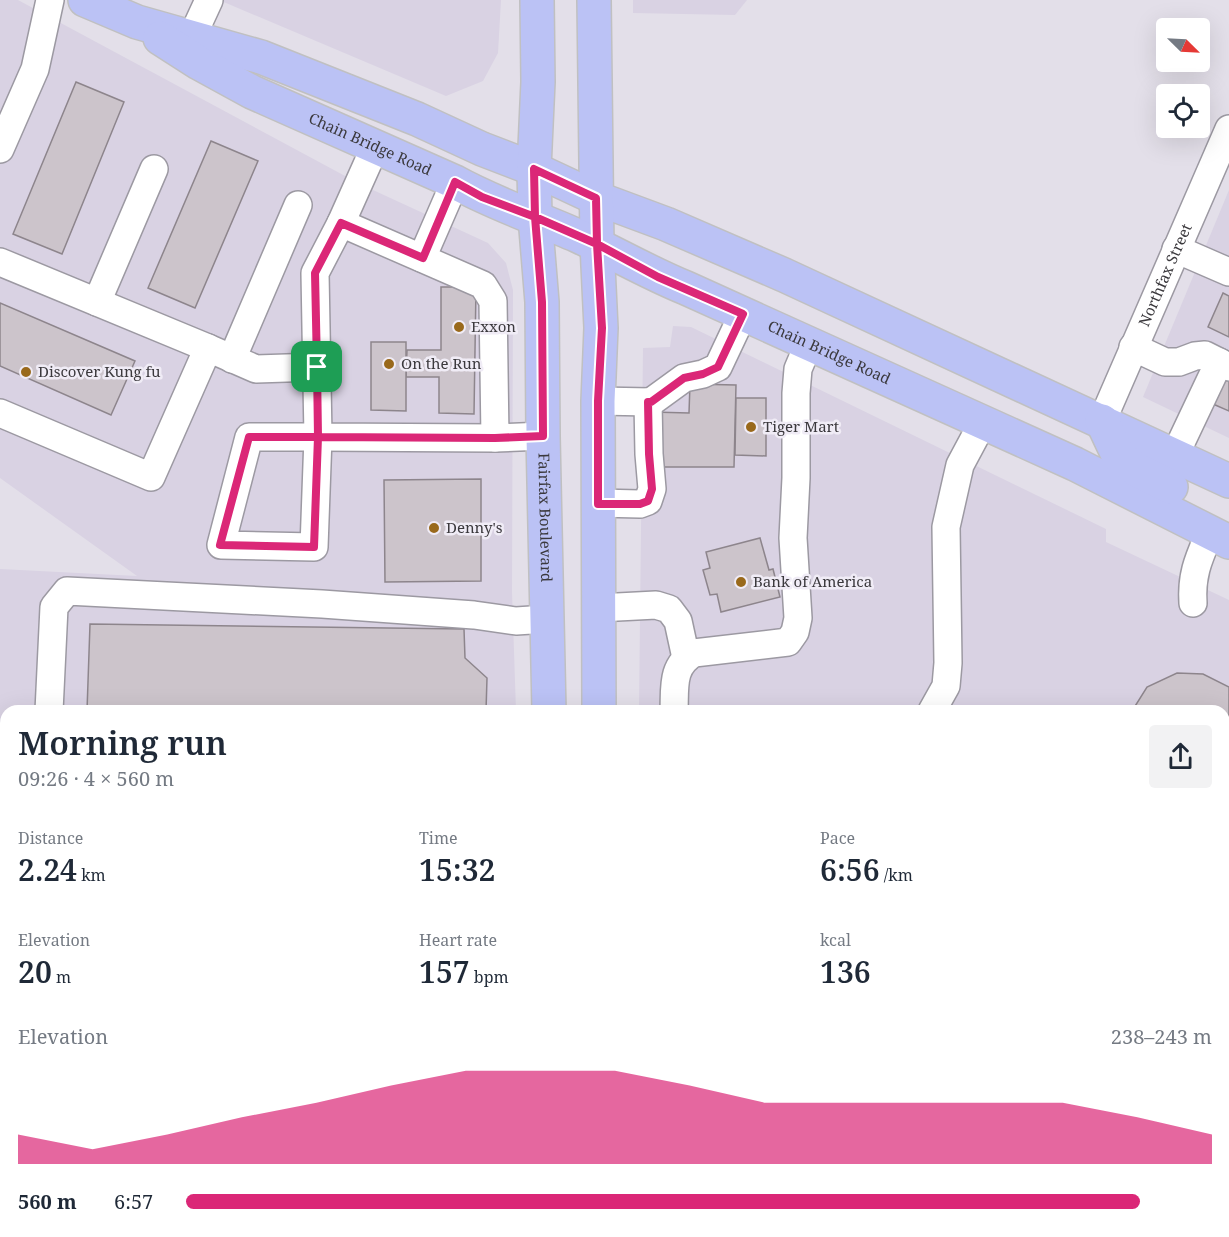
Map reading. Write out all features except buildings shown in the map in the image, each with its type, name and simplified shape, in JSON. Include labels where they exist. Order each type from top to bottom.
[{"type":"main road","name":"Chain Bridge Road","points":[[85,0],[137,22],[261,57],[417,119],[596,198],[666,224],[784,275],[1229,481]]},
{"type":"main road","name":"Fairfax Boulevard","points":[[537,0],[538,82],[534,169],[535,217],[542,302],[549,705]]},
{"type":"main road","points":[[594,0],[597,244],[602,328],[598,401],[599,705]]},
{"type":"main road","name":"Chain Bridge Road","points":[[137,22],[236,84],[455,182],[482,197],[597,244],[658,277],[1223,530]]},
{"type":"main road","points":[[1102,421],[1118,455],[1223,530]]},
{"type":"street","points":[[0,149],[35,69],[50,0]]},
{"type":"street","points":[[192,37],[209,0]]},
{"type":"street","name":"Northfax Street","points":[[1102,421],[1229,129]]},
{"type":"street","points":[[375,147],[341,223],[315,273],[318,437],[314,547],[220,545],[249,437],[318,437],[495,438],[543,436]]},
{"type":"street","points":[[97,302],[154,169]]},
{"type":"street","points":[[423,258],[455,182]]},
{"type":"street","points":[[232,359],[298,206]]},
{"type":"street","points":[[341,223],[483,285],[493,301],[495,438]]},
{"type":"street","points":[[1176,249],[1229,272]]},
{"type":"street","points":[[0,262],[256,369],[317,367]]},
{"type":"street","points":[[598,401],[651,402],[684,378],[703,374],[718,367],[743,314]]},
{"type":"street","points":[[674,705],[676,675],[683,659],[694,653],[788,642],[795,632],[798,618],[793,538],[796,393],[798,369],[809,344]]},
{"type":"street","points":[[1133,347],[1166,362],[1179,362],[1205,355],[1224,364],[1175,455]]},
{"type":"street","points":[[0,413],[151,477],[208,348]]},
{"type":"street","points":[[598,504],[640,504],[648,501],[652,489],[648,402]]},
{"type":"street","points":[[935,705],[946,686],[948,663],[946,527],[960,465],[984,423]]},
{"type":"street","points":[[1193,603],[1191,585],[1194,568],[1223,530]]},
{"type":"street","points":[[49,705],[54,607],[67,591],[322,604],[474,615],[516,621],[548,619]]},
{"type":"street","points":[[598,608],[656,605],[669,609],[678,621],[686,658]]},
{"type":"shaded area","points":[[0,0],[18,0],[360,184],[488,243],[506,263],[513,290],[512,592],[516,705],[0,705],[0,569],[137,576],[0,478]]},
{"type":"shaded area","points":[[219,0],[501,0],[498,53],[483,81],[446,96]]},
{"type":"shaded area","points":[[633,0],[747,0],[735,15],[633,13]]},
{"type":"shaded area","points":[[1229,190],[1229,438],[1143,397]]},
{"type":"shaded area","points":[[673,326],[691,327],[1106,529],[1106,542],[1229,600],[1229,705],[639,705],[643,348],[670,347]]},
{"type":"place","name":"Exxon","points":[[459,327]]},
{"type":"place","name":"On the Run","points":[[389,364]]},
{"type":"place","name":"Discover Kung fu","points":[[26,372]]},
{"type":"place","name":"Tiger Mart","points":[[751,427]]},
{"type":"place","name":"Denny's","points":[[434,528]]},
{"type":"place","name":"Bank of America","points":[[741,582]]},
{"type":"route","points":[[317,367],[315,273],[341,223],[423,258],[455,182],[482,197],[535,217],[534,169],[596,198],[597,244],[658,277],[743,314],[718,367],[703,374],[684,378],[648,402],[652,489],[648,501],[640,504],[598,504],[598,401],[602,328],[597,244],[535,217],[542,302],[543,436],[318,437],[314,547],[220,545],[249,437],[318,437],[317,367]]}]
